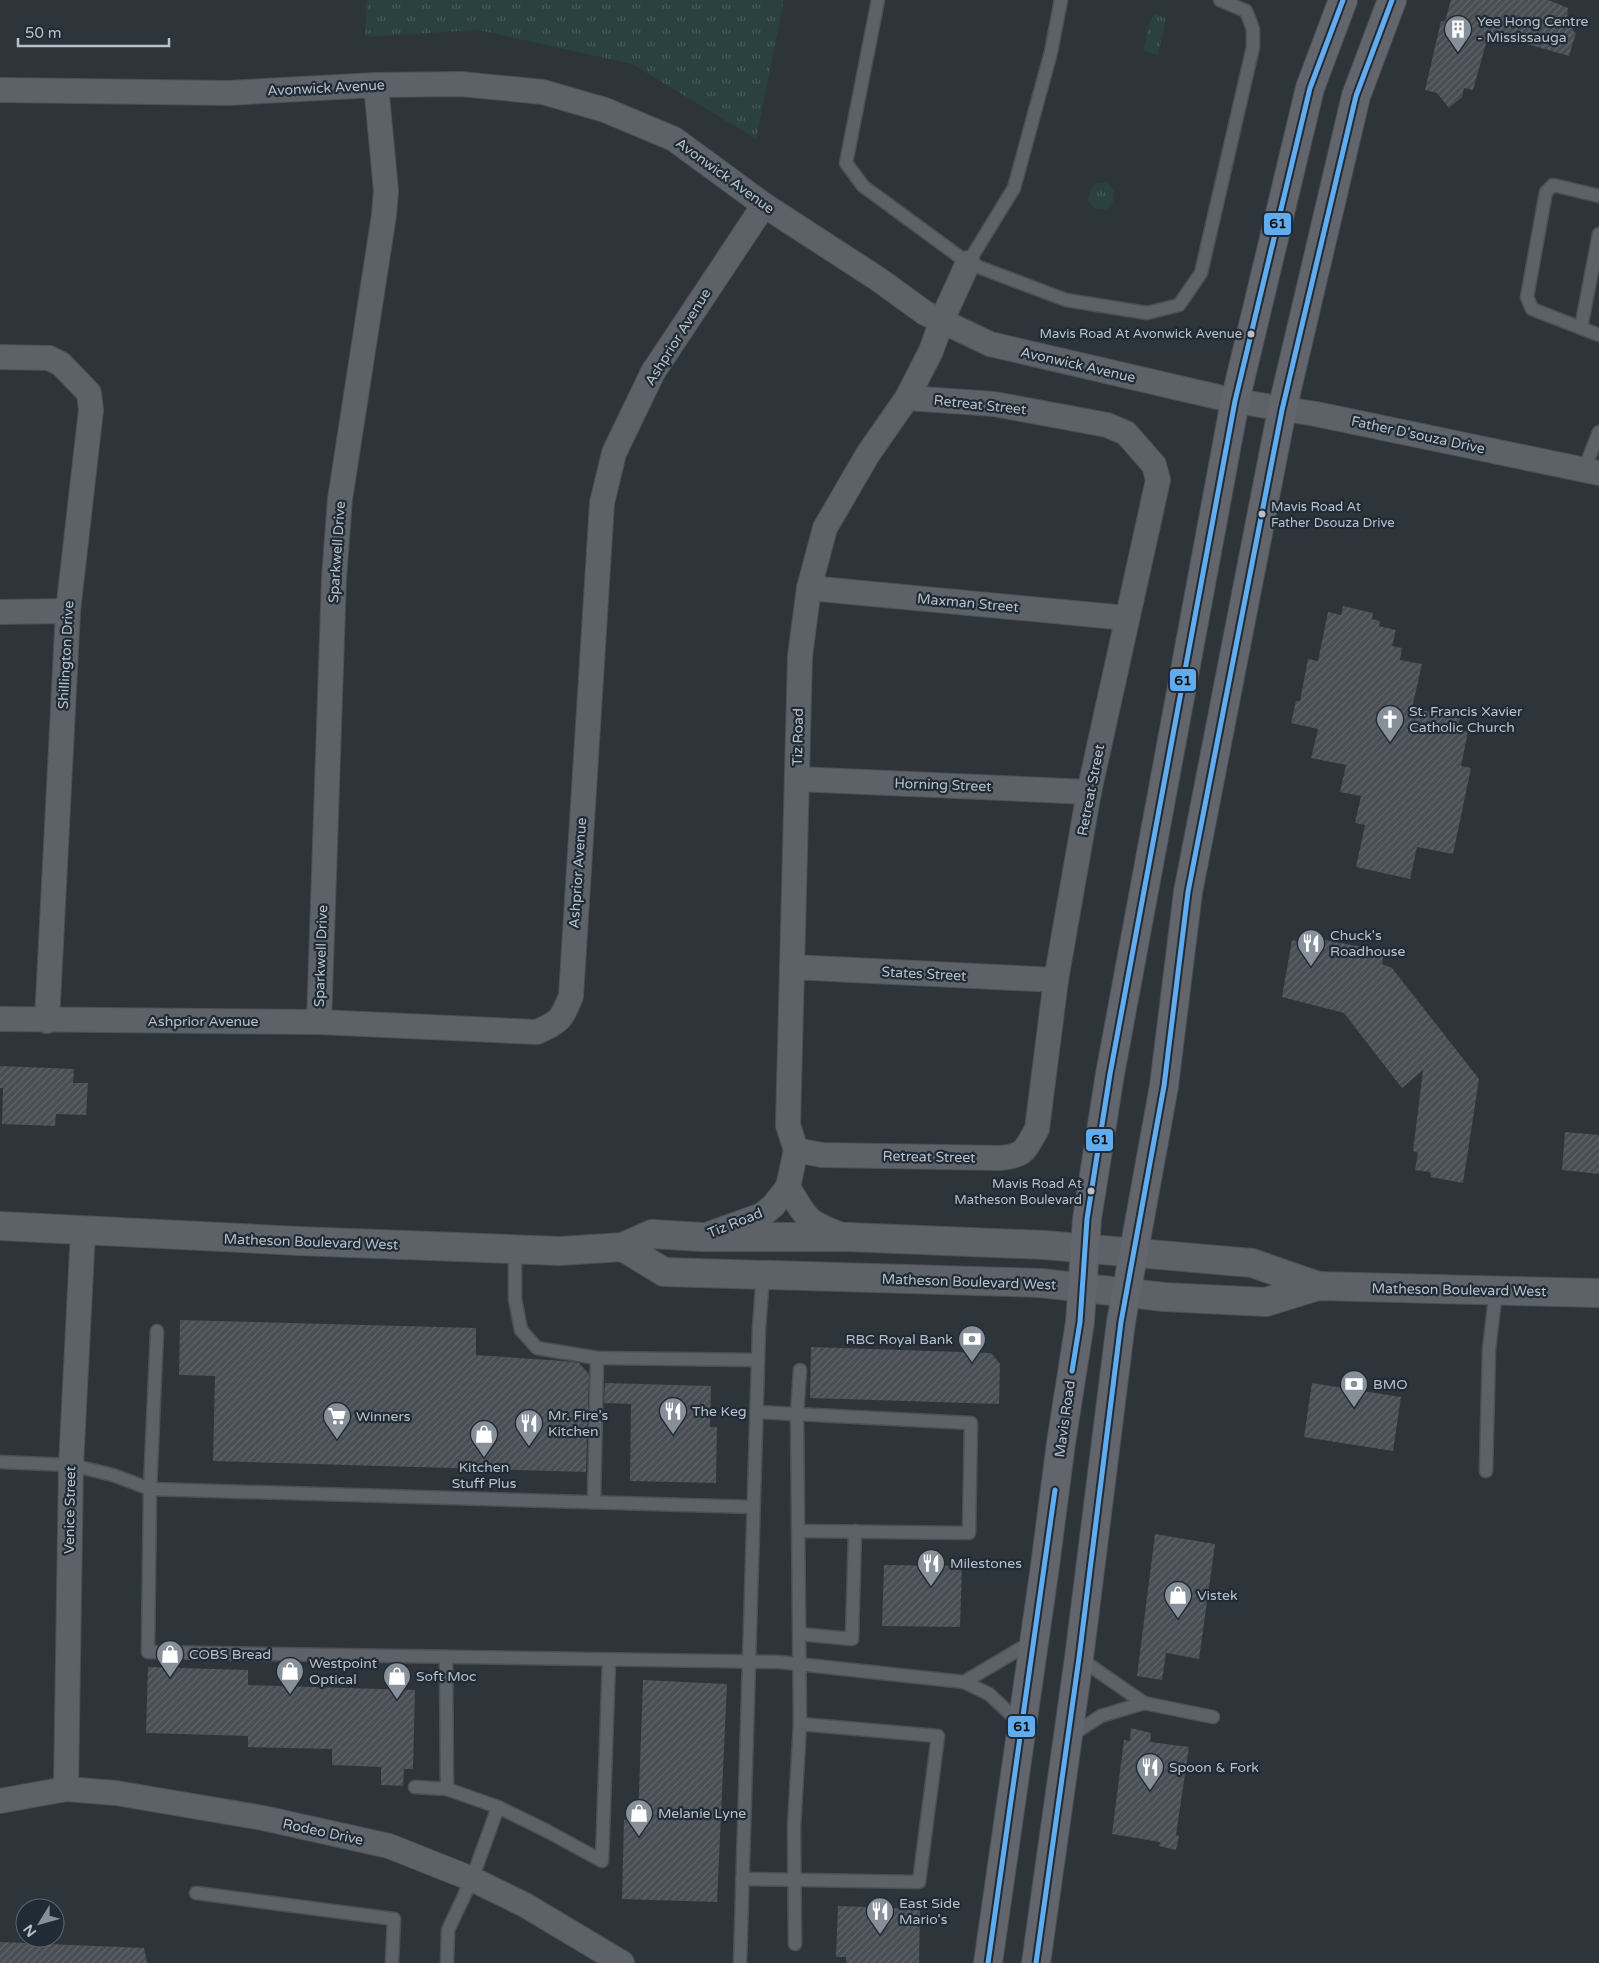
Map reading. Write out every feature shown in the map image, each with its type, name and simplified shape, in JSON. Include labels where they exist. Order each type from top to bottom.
[{"type":"main road","name":"Mavis Road","points":[[988,1963],[1045,1566],[1060,1444],[1080,1322],[1088,1219],[1110,1074],[1236,401],[1310,88],[1343,0]]},
{"type":"main road","points":[[1036,1963],[1079,1658],[1119,1342],[1164,1086],[1188,892],[1282,410],[1356,96],[1392,0]]},
{"type":"street","name":"Avonwick Avenue","points":[[0,90],[228,92],[376,85],[461,84],[543,92],[605,110],[674,139],[764,205],[878,279],[926,313],[990,344],[1236,401]]},
{"type":"street","name":"Sparkwell Drive","points":[[319,1022],[334,578],[340,499],[384,215],[386,191],[376,85]]},
{"type":"street","name":"Ashprior Avenue","points":[[0,1019],[319,1022],[537,1032],[551,1026],[563,1017],[571,996],[602,503],[614,453],[653,372],[764,205]]},
{"type":"street","name":"Tiz Road","points":[[702,1237],[762,1215],[773,1206],[788,1187],[796,1150],[788,1125],[800,656],[808,588],[825,528],[868,454],[907,398],[931,351],[942,320],[968,263]]},
{"type":"street","name":"Shillington Drive","points":[[0,357],[49,358],[61,364],[89,393],[91,410],[68,611],[47,1020]]},
{"type":"street","name":"Retreat Street","points":[[796,1150],[822,1155],[1000,1158],[1017,1156],[1026,1148],[1037,1129],[1056,980],[1089,792],[1158,480],[1154,465],[1126,433],[1107,425],[994,404],[907,398]]},
{"type":"street","name":"Father D'souza Drive","points":[[1236,401],[1326,416],[1591,472]]},
{"type":"street","name":"Maxman Street","points":[[808,588],[1127,618]]},
{"type":"street","points":[[0,612],[68,611]]},
{"type":"street","name":"Horning Street","points":[[797,779],[1089,792]]},
{"type":"street","name":"States Street","points":[[792,967],[1056,980]]},
{"type":"street","points":[[788,1187],[805,1216],[817,1226],[848,1237]]},
{"type":"street","name":"Matheson Boulevard West","points":[[0,1226],[515,1250],[623,1247],[652,1234],[702,1237],[848,1237],[1045,1245],[1252,1264],[1318,1286],[1599,1293]]},
{"type":"street","name":"Venice Street","points":[[66,1789],[71,1465],[83,1231]]},
{"type":"street","name":"Matheson Boulevard West","points":[[623,1247],[664,1272],[1032,1282],[1164,1297],[1266,1302],[1318,1286]]},
{"type":"street","name":"Rodeo Drive","points":[[0,1802],[66,1789],[116,1793],[244,1815],[389,1846],[472,1879],[526,1905],[622,1963]]},
{"type":"lane","points":[[878,0],[846,164],[863,186],[968,263],[1066,300],[1147,312],[1179,305],[1201,273],[1253,47],[1253,29],[1246,11],[1220,0]]},
{"type":"lane","points":[[968,263],[1014,188],[1051,52],[1061,0]]},
{"type":"lane","points":[[1599,196],[1552,185],[1546,192],[1527,297],[1532,309],[1599,335]]},
{"type":"lane","points":[[1581,328],[1599,234]]},
{"type":"lane","points":[[1591,472],[1599,432]]},
{"type":"lane","points":[[515,1250],[515,1299],[521,1330],[537,1348],[597,1358],[758,1360]]},
{"type":"lane","points":[[740,1963],[756,1412],[763,1275]]},
{"type":"lane","points":[[1486,1471],[1488,1349],[1496,1290]]},
{"type":"lane","points":[[157,1331],[150,1489],[148,1652],[800,1664],[964,1682],[989,1694],[1022,1725]]},
{"type":"lane","points":[[594,1502],[597,1358]]},
{"type":"lane","points":[[795,1944],[794,1827],[800,1724],[798,1414],[800,1370]]},
{"type":"lane","points":[[756,1412],[970,1423],[969,1533],[799,1530]]},
{"type":"lane","points":[[0,1462],[71,1465],[113,1475],[150,1489],[753,1506]]},
{"type":"lane","points":[[800,1634],[852,1639],[855,1530]]},
{"type":"lane","points":[[964,1682],[1033,1640]]},
{"type":"lane","points":[[446,1657],[447,1790]]},
{"type":"lane","points":[[1079,1658],[1144,1703],[1213,1718]]},
{"type":"lane","points":[[415,1787],[447,1790],[498,1807],[548,1831],[602,1861],[610,1660]]},
{"type":"lane","points":[[1068,1738],[1101,1716],[1144,1703]]},
{"type":"lane","points":[[742,1879],[919,1882],[938,1736],[800,1724]]},
{"type":"lane","points":[[447,1963],[448,1930],[472,1879],[498,1807]]},
{"type":"lane","points":[[196,1893],[394,1919],[392,1963]]},
{"type":"green space","points":[[367,0],[784,0],[756,139],[632,64],[478,30],[365,37]]},
{"type":"green space","points":[[1154,13],[1166,19],[1158,55],[1143,51],[1149,23]]},
{"type":"green space","points":[[1106,182],[1114,191],[1113,202],[1106,210],[1095,209],[1088,200],[1090,191],[1095,183]]},
{"type":"building","name":"Yee Hong Centre - Mississauga","points":[[1451,0],[1548,0],[1568,8],[1567,18],[1573,25],[1573,31],[1576,33],[1569,56],[1489,33],[1473,90],[1464,88],[1462,97],[1449,108],[1437,93],[1425,90],[1441,21],[1445,21]]},
{"type":"building","name":"St. Francis Xavier Catholic Church","points":[[1343,606],[1373,613],[1372,619],[1380,621],[1379,626],[1396,630],[1392,646],[1402,648],[1400,660],[1422,664],[1412,708],[1460,718],[1457,729],[1468,732],[1461,766],[1471,768],[1453,854],[1417,847],[1410,879],[1356,867],[1365,825],[1355,823],[1361,796],[1340,792],[1346,765],[1311,758],[1318,729],[1291,723],[1296,701],[1300,701],[1308,659],[1318,661],[1328,612],[1341,615]]},
{"type":"building","points":[[1309,937],[1373,949],[1373,953],[1383,957],[1382,964],[1392,968],[1479,1079],[1463,1183],[1431,1177],[1430,1172],[1415,1170],[1418,1153],[1413,1151],[1423,1070],[1402,1088],[1344,1013],[1282,997],[1292,940],[1306,943]]},
{"type":"building","points":[[0,1066],[74,1069],[73,1083],[88,1083],[86,1115],[56,1114],[55,1126],[2,1124],[3,1088],[0,1088]]},
{"type":"building","points":[[1565,1132],[1599,1135],[1599,1174],[1562,1170]]},
{"type":"building","points":[[180,1320],[476,1328],[476,1355],[579,1363],[589,1374],[586,1472],[213,1461],[215,1376],[179,1375]]},
{"type":"building","points":[[811,1347],[991,1353],[1000,1364],[999,1404],[810,1398]]},
{"type":"building","points":[[605,1383],[711,1386],[710,1427],[717,1427],[716,1483],[630,1481],[631,1404],[604,1403]]},
{"type":"building","name":"BMO","points":[[1312,1383],[1401,1397],[1393,1451],[1304,1437]]},
{"type":"building","points":[[1155,1534],[1215,1544],[1199,1659],[1166,1653],[1162,1680],[1137,1676]]},
{"type":"building","points":[[884,1565],[962,1566],[960,1627],[882,1626]]},
{"type":"building","points":[[148,1667],[248,1670],[248,1685],[415,1690],[413,1769],[404,1769],[403,1786],[381,1785],[381,1767],[332,1765],[332,1749],[248,1747],[248,1736],[146,1733]]},
{"type":"building","points":[[643,1680],[727,1684],[717,1902],[622,1899],[624,1820],[638,1819]]},
{"type":"building","name":"Spoon & Fork","points":[[1131,1728],[1151,1733],[1150,1742],[1189,1747],[1176,1835],[1179,1836],[1176,1850],[1159,1846],[1160,1842],[1112,1834],[1124,1740],[1130,1741]]},
{"type":"building","points":[[838,1906],[920,1909],[919,1963],[846,1963],[846,1957],[836,1957]]},
{"type":"building","points":[[0,1942],[15,1943],[15,1948],[65,1948],[65,1945],[144,1948],[147,1963],[0,1963]]},
{"type":"transit line","name":"61","points":[[1072,1371],[1080,1322],[1087,1219],[1110,1074],[1235,401],[1310,88],[1343,0]]},
{"type":"transit line","name":"61","points":[[1036,1963],[1079,1658],[1121,1322],[1164,1086],[1188,892],[1282,410],[1356,96],[1392,0]]},
{"type":"transit line","name":"61","points":[[988,1963],[1055,1490]]},
{"type":"place","name":"Yee Hong Centre - Mississauga","points":[[1458,53]]},
{"type":"place","name":"Mavis Road At Avonwick Avenue","points":[[1251,334]]},
{"type":"place","name":"Mavis Road At Father Dsouza Drive","points":[[1262,514]]},
{"type":"place","name":"St. Francis Xavier Catholic Church","points":[[1390,743]]},
{"type":"place","name":"Chuck's Roadhouse","points":[[1311,967]]},
{"type":"place","name":"Mavis Road At Matheson Boulevard","points":[[1091,1191]]},
{"type":"place","name":"RBC Royal Bank","points":[[972,1363]]},
{"type":"place","name":"BMO","points":[[1354,1408]]},
{"type":"place","name":"The Keg","points":[[673,1435]]},
{"type":"place","name":"Winners","points":[[337,1440]]},
{"type":"place","name":"Mr. Fire’s Kitchen","points":[[529,1447]]},
{"type":"place","name":"Kitchen Stuff Plus","points":[[484,1458]]},
{"type":"place","name":"Milestones","points":[[931,1587]]},
{"type":"place","name":"Vistek","points":[[1178,1619]]},
{"type":"place","name":"COBS Bread","points":[[170,1678]]},
{"type":"place","name":"Westpoint Optical","points":[[290,1695]]},
{"type":"place","name":"Soft Moc","points":[[397,1700]]},
{"type":"place","name":"Spoon & Fork","points":[[1150,1791]]},
{"type":"place","name":"Melanie Lyne","points":[[639,1837]]},
{"type":"place","name":"East Side Mario's","points":[[880,1935]]}]
